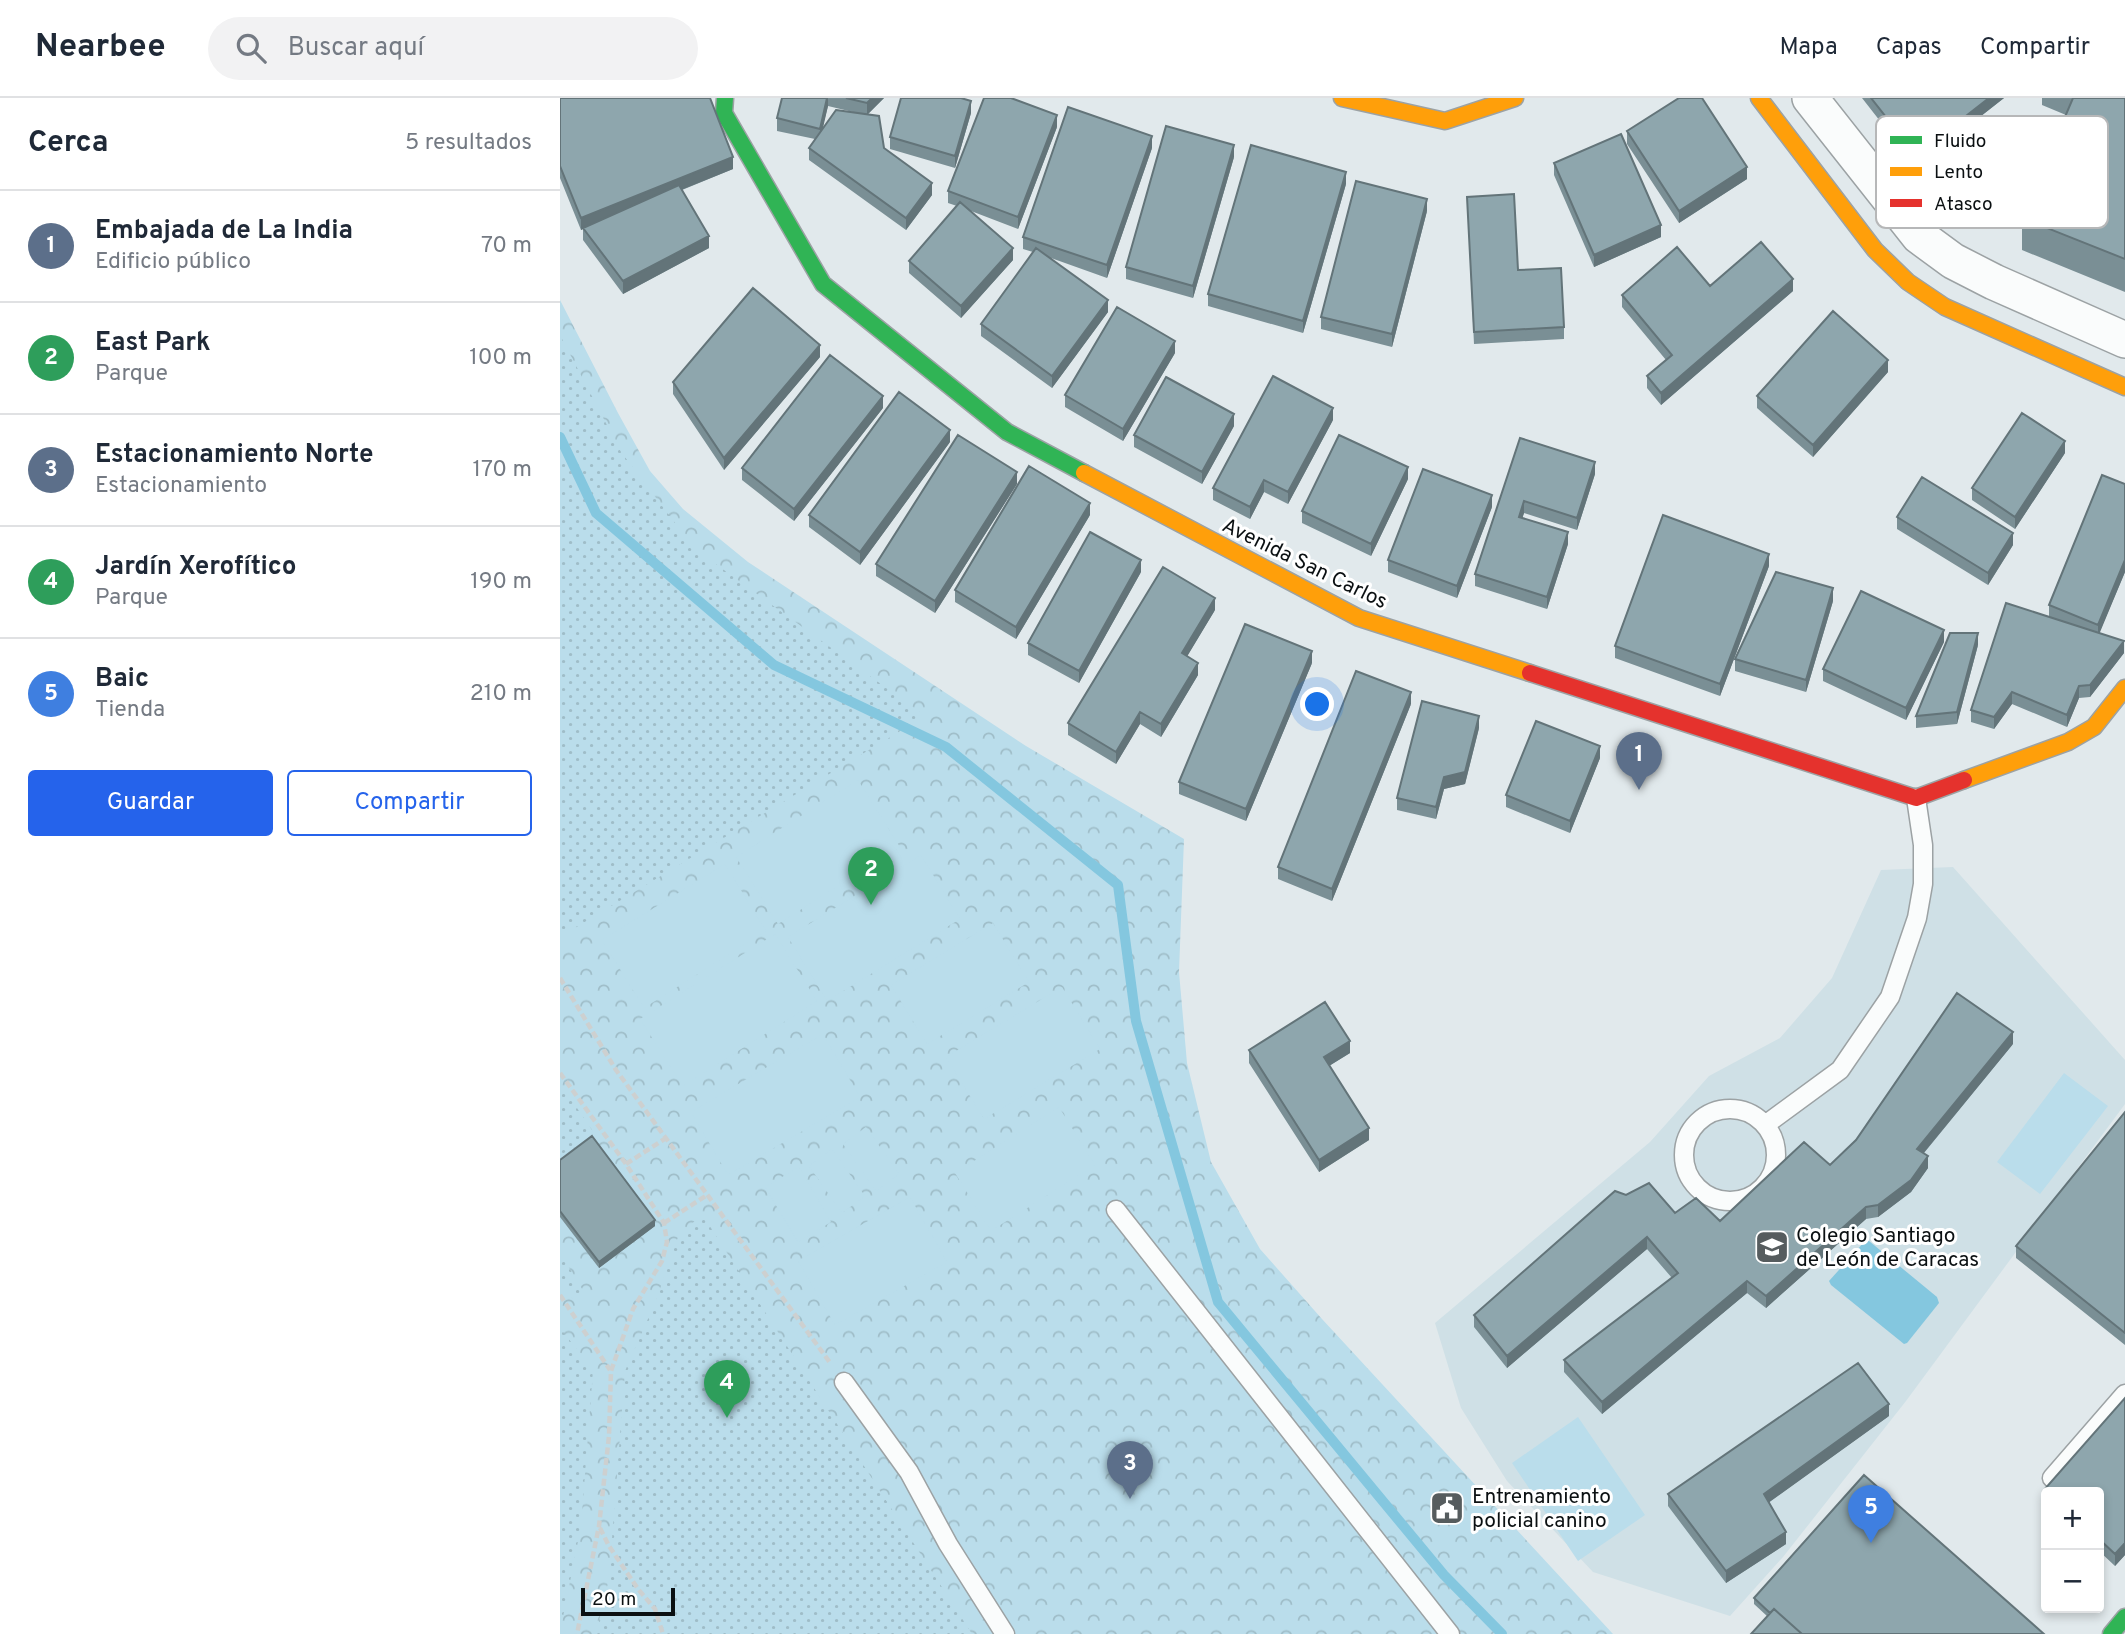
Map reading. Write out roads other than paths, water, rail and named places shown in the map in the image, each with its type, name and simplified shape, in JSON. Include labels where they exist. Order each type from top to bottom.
[{"type":"street","name":"Avenida San Carlos","points":[[725,98],[724,113],[823,284],[1007,432],[1359,618],[1916,798]]},
{"type":"street","points":[[1342,98],[1444,121],[1515,98]]},
{"type":"street","points":[[1759,98],[1875,250],[1908,282],[1945,307],[2125,387]]},
{"type":"street","points":[[1810,98],[1876,182]]},
{"type":"street","points":[[1913,228],[1919,236],[1953,261],[2125,340]]},
{"type":"street","points":[[1916,798],[2068,742],[2094,727],[2125,688]]},
{"type":"street","points":[[2111,1634],[2125,1617]]},
{"type":"lane","points":[[1765,1125],[1840,1070],[1890,997],[1917,918],[1923,884],[1923,845],[1916,798]]},
{"type":"lane","points":[[1721,1110],[1737,1110],[1752,1115],[1765,1125],[1776,1150],[1773,1170],[1765,1185],[1753,1195],[1738,1200],[1718,1200],[1704,1194],[1690,1178],[1684,1163],[1685,1144],[1691,1130],[1706,1115],[1721,1110]]},
{"type":"lane","points":[[1116,1210],[1450,1634]]},
{"type":"lane","points":[[844,1382],[909,1472],[948,1544],[1005,1634]]},
{"type":"lane","points":[[2052,1478],[2125,1394]]},
{"type":"water","points":[[1865,1241],[1869,1241],[1937,1297],[1939,1303],[1907,1343],[1904,1344],[1829,1281]]},
{"type":"waterway","points":[[560,437],[596,513],[774,665],[946,747],[1118,885],[1136,1021],[1218,1302],[1444,1575],[1502,1634]]},
{"type":"place","name":"Embajada de La India","points":[[1639,790]]},
{"type":"place","name":"East Park","points":[[871,905]]},
{"type":"place","name":"Colegio Santiago de León de Caracas","points":[[1772,1247]]},
{"type":"place","name":"Jardín Xerofítico","points":[[727,1418]]},
{"type":"place","name":"Estacionamiento Norte","points":[[1130,1499]]},
{"type":"place","name":"Entrenamiento policial canino","points":[[1447,1508]]},
{"type":"place","name":"Baic","points":[[1871,1543]]}]
